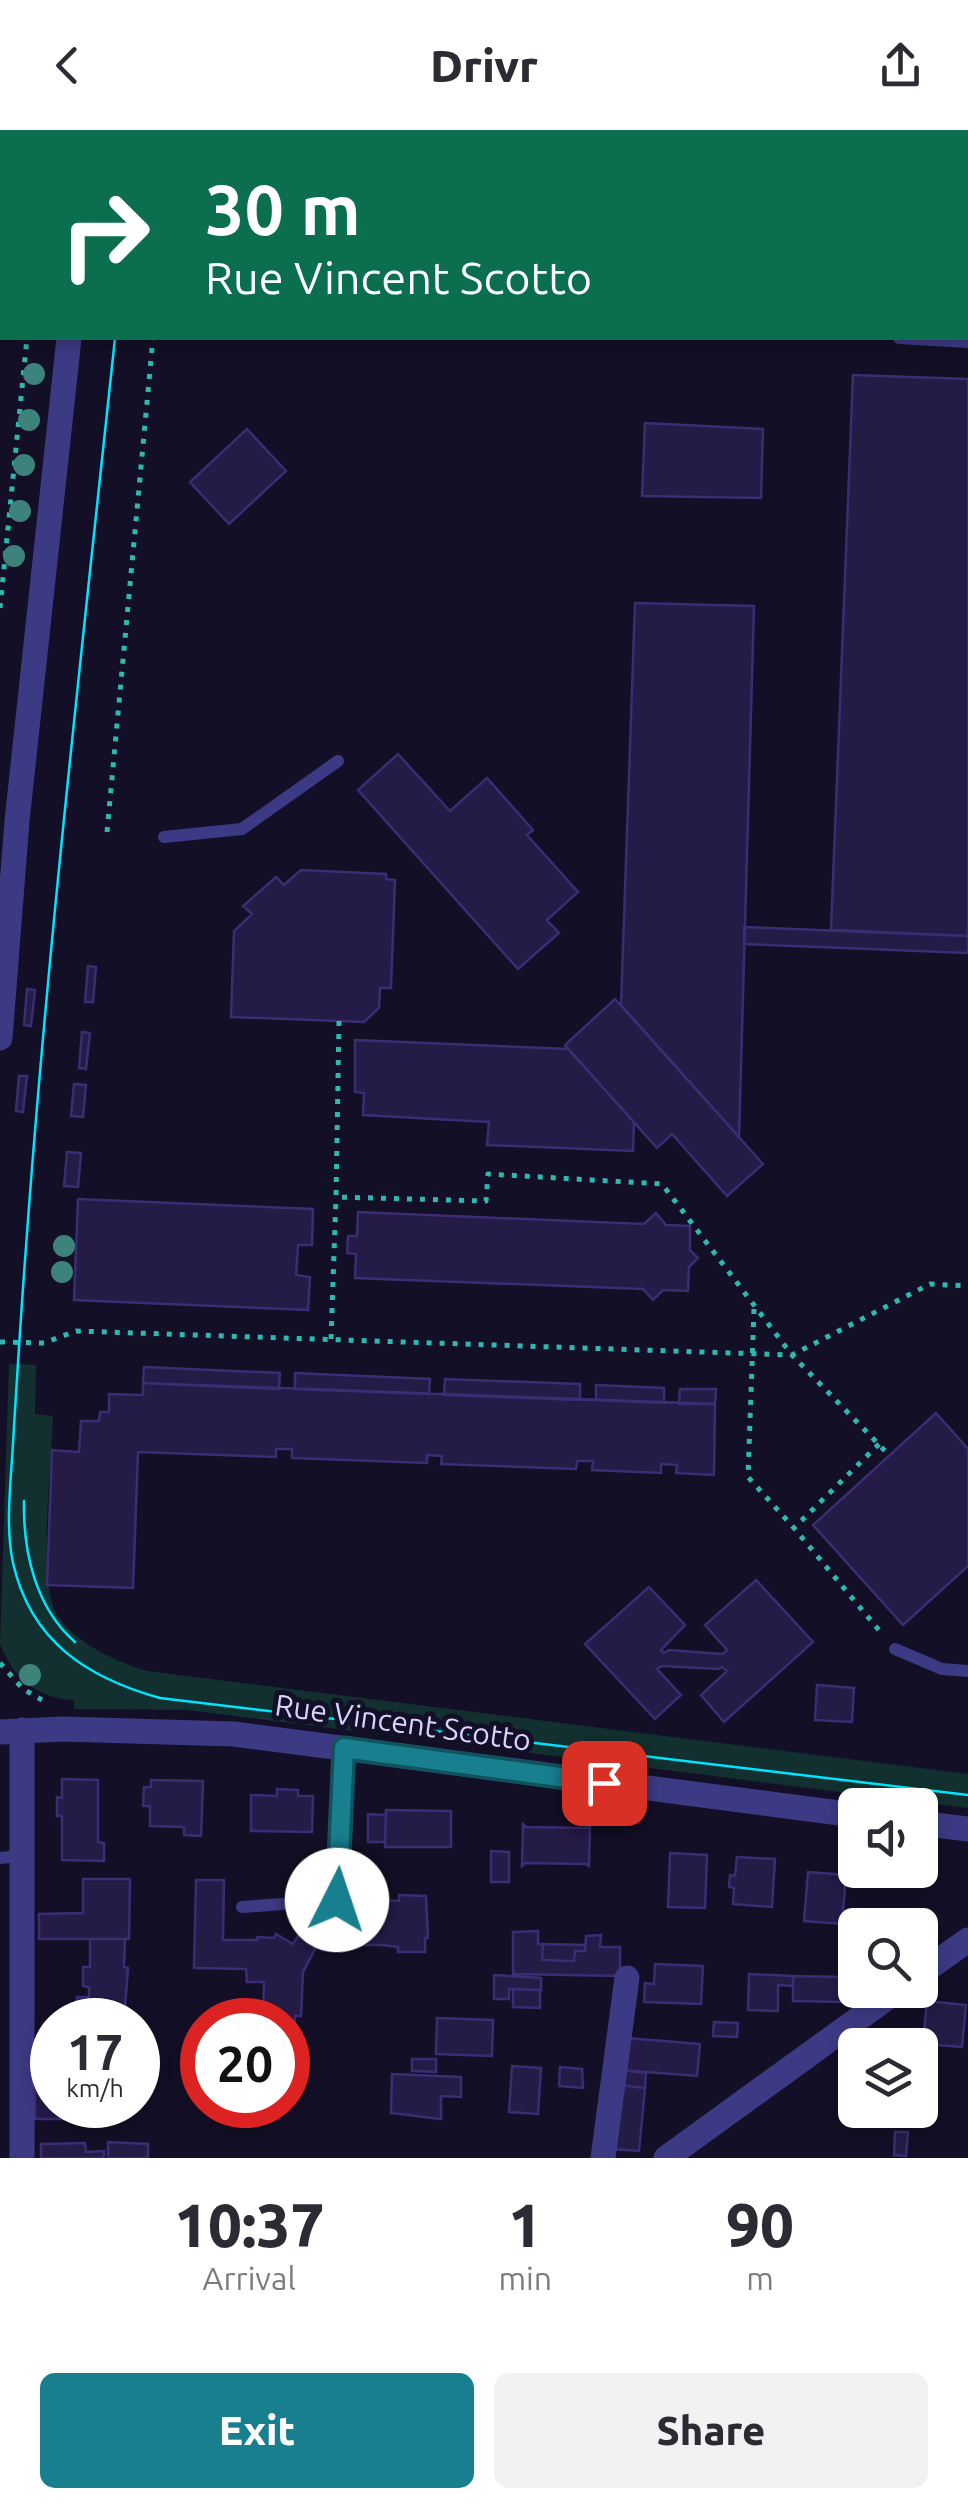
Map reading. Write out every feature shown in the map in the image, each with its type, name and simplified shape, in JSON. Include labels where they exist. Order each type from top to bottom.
[{"type":"street","points":[[0,1038],[10,794],[70,340]]},
{"type":"street","points":[[11,1731],[10,1857],[22,2158]]},
{"type":"street","name":"Rue Vincent Scotto","points":[[11,1731],[234,1734],[838,1813]]},
{"type":"street","points":[[938,1825],[968,1829]]},
{"type":"street","points":[[938,1961],[968,1940]]},
{"type":"street","points":[[603,2158],[627,1978]]},
{"type":"street","points":[[666,2158],[873,2008]]},
{"type":"lane","points":[[934,340],[968,342]]},
{"type":"lane","points":[[164,837],[242,829],[338,760]]},
{"type":"lane","points":[[895,1649],[942,1669],[968,1671]]},
{"type":"lane","points":[[242,1906],[337,1900],[344,1748]]},
{"type":"path","points":[[0,608],[28,340]]},
{"type":"path","points":[[107,832],[153,340]]},
{"type":"path","points":[[331,1340],[339,1021]]},
{"type":"path","points":[[336,1197],[486,1201],[488,1174],[662,1184],[792,1355],[889,1456]]},
{"type":"path","points":[[0,1342],[44,1343],[76,1331],[792,1355],[930,1284],[968,1286]]},
{"type":"path","points":[[754,1306],[748,1477],[895,1649]]},
{"type":"path","points":[[794,1528],[879,1444]]},
{"type":"green space","points":[[9,1364],[36,1365],[35,1414],[53,1416],[47,1549],[51,1599],[65,1625],[110,1657],[147,1671],[968,1774],[968,1808],[938,1804],[938,1788],[838,1788],[838,1792],[187,1710],[74,1709],[74,1700],[48,1695],[28,1684],[12,1667],[0,1644]]},
{"type":"building","points":[[853,375],[968,379],[968,936],[831,930]]},
{"type":"building","points":[[645,423],[763,429],[761,498],[642,496]]},
{"type":"building","points":[[247,429],[286,471],[229,524],[190,482]]},
{"type":"building","points":[[635,603],[754,606],[739,1137],[621,1005]]},
{"type":"building","points":[[398,754],[450,811],[487,778],[533,830],[527,835],[578,892],[547,920],[559,933],[518,969],[358,790]]},
{"type":"building","points":[[301,870],[386,874],[386,879],[395,880],[391,988],[380,988],[379,1008],[364,1022],[231,1017],[234,931],[252,914],[243,906],[276,877],[284,885]]},
{"type":"building","points":[[744,927],[968,936],[968,953],[744,944]]},
{"type":"building","points":[[88,966],[96,967],[93,1002],[85,1002]]},
{"type":"building","points":[[27,989],[35,990],[31,1026],[24,1025]]},
{"type":"building","points":[[615,999],[763,1164],[727,1196],[672,1134],[657,1148],[565,1045]]},
{"type":"building","points":[[82,1032],[90,1033],[86,1069],[79,1068]]},
{"type":"building","points":[[355,1040],[568,1049],[634,1122],[633,1151],[487,1145],[489,1122],[363,1115],[364,1093],[355,1092]]},
{"type":"building","points":[[19,1076],[27,1076],[23,1112],[16,1111]]},
{"type":"building","points":[[74,1084],[86,1085],[83,1117],[71,1116]]},
{"type":"building","points":[[67,1152],[81,1153],[78,1187],[64,1186]]},
{"type":"building","points":[[78,1199],[313,1209],[312,1245],[298,1245],[296,1275],[310,1277],[308,1310],[74,1300]]},
{"type":"building","points":[[358,1212],[644,1224],[656,1213],[666,1225],[690,1226],[690,1250],[698,1258],[689,1267],[688,1291],[663,1290],[653,1300],[643,1289],[355,1278],[356,1254],[347,1253],[348,1236],[357,1236]]},
{"type":"building","points":[[144,1367],[280,1373],[279,1389],[143,1383]]},
{"type":"building","points":[[295,1373],[430,1379],[429,1394],[295,1389]]},
{"type":"building","points":[[445,1379],[580,1384],[580,1400],[444,1395]]},
{"type":"building","points":[[143,1383],[715,1404],[714,1475],[676,1473],[677,1465],[661,1464],[661,1473],[592,1470],[593,1461],[577,1461],[576,1469],[441,1464],[442,1456],[427,1455],[427,1463],[292,1458],[292,1449],[276,1449],[276,1457],[138,1452],[133,1588],[47,1585],[52,1450],[79,1452],[81,1421],[99,1421],[100,1412],[109,1412],[109,1394],[143,1395]]},
{"type":"building","points":[[596,1385],[664,1388],[664,1403],[596,1400]]},
{"type":"building","points":[[680,1389],[716,1389],[715,1404],[679,1404]]},
{"type":"building","points":[[936,1413],[968,1449],[968,1566],[903,1625],[813,1525]]},
{"type":"building","points":[[756,1580],[813,1642],[724,1722],[701,1695],[727,1671],[722,1667],[657,1669],[681,1695],[655,1719],[585,1644],[649,1587],[685,1625],[661,1650],[664,1653],[669,1650],[723,1654],[727,1650],[705,1625]]},
{"type":"building","points":[[817,1685],[854,1688],[852,1722],[815,1720]]},
{"type":"building","points":[[62,1779],[98,1780],[98,1842],[104,1843],[104,1861],[62,1860],[62,1816],[57,1816],[57,1797],[62,1798]]},
{"type":"building","points":[[151,1780],[203,1781],[201,1836],[184,1835],[184,1827],[150,1826],[150,1806],[143,1806],[144,1787],[151,1787]]},
{"type":"building","points":[[277,1789],[298,1790],[298,1796],[313,1796],[312,1832],[251,1831],[251,1795],[277,1796]]},
{"type":"building","points":[[386,1810],[451,1811],[451,1847],[385,1847]]},
{"type":"building","points":[[368,1814],[386,1815],[385,1842],[368,1842]]},
{"type":"building","points":[[523,1824],[587,1828],[590,1825],[589,1866],[522,1866]]},
{"type":"building","points":[[491,1851],[509,1852],[509,1882],[491,1882]]},
{"type":"building","points":[[670,1853],[707,1855],[705,1908],[668,1907]]},
{"type":"building","points":[[737,1857],[775,1859],[772,1907],[733,1904],[730,1875],[735,1876]]},
{"type":"building","points":[[808,1872],[838,1874],[838,1888],[845,1888],[838,1924],[804,1921]]},
{"type":"building","points":[[83,1879],[130,1879],[129,1939],[39,1939],[39,1914],[83,1913]]},
{"type":"building","points":[[196,1880],[224,1880],[223,1940],[257,1940],[274,1938],[276,1934],[293,1944],[307,1922],[330,1937],[322,1950],[316,1947],[303,1972],[302,1998],[264,1998],[264,1982],[247,1982],[246,1969],[194,1968]]},
{"type":"building","points":[[399,1895],[426,1896],[425,1952],[353,1945],[354,1908],[383,1908],[383,1900],[399,1901]]},
{"type":"building","points":[[538,1931],[538,1944],[543,1944],[542,1960],[574,1961],[575,1951],[585,1951],[586,1936],[601,1935],[600,1947],[620,1947],[620,1976],[513,1974],[513,1932]]},
{"type":"building","points":[[90,1939],[125,1939],[126,1998],[77,1998],[89,1997],[89,1987],[83,1986],[83,1967],[90,1967]]},
{"type":"building","points":[[543,1944],[585,1945],[585,1951],[575,1951],[574,1961],[542,1960]]},
{"type":"building","points":[[655,1964],[703,1966],[701,2004],[644,2002],[645,1983],[654,1984]]},
{"type":"building","points":[[749,1974],[793,1976],[793,1986],[778,1985],[778,2011],[748,2010]]},
{"type":"building","points":[[494,1975],[541,1978],[541,1990],[509,1989],[509,1999],[494,1999]]},
{"type":"building","points":[[793,1976],[838,1977],[838,2002],[793,2001]]},
{"type":"building","points":[[513,1989],[540,1990],[540,2008],[513,2007]]},
{"type":"building","points":[[938,2002],[966,2005],[962,2047],[938,2045],[938,2028],[924,2028],[926,2008],[938,2008]]},
{"type":"building","points":[[437,2018],[493,2020],[492,2056],[436,2054]]},
{"type":"building","points":[[714,2022],[738,2023],[737,2037],[713,2036]]},
{"type":"building","points":[[626,2038],[700,2044],[697,2076],[621,2070]]},
{"type":"building","points":[[412,2059],[436,2059],[436,2072],[412,2071]]},
{"type":"building","points":[[512,2066],[541,2068],[538,2114],[509,2112]]},
{"type":"building","points":[[560,2067],[582,2069],[583,2088],[559,2086]]},
{"type":"building","points":[[620,2070],[646,2073],[645,2088],[618,2085]]},
{"type":"building","points":[[392,2074],[461,2077],[461,2097],[441,2096],[441,2119],[391,2113]]},
{"type":"building","points":[[618,2085],[645,2088],[639,2151],[611,2149]]},
{"type":"building","points":[[895,2132],[908,2132],[906,2156],[894,2155]]},
{"type":"building","points":[[108,2142],[148,2144],[148,2158],[108,2158]]},
{"type":"building","points":[[85,2143],[86,2152],[104,2151],[104,2158],[41,2158],[41,2144]]},
{"type":"tram line","points":[[115,340],[55,905],[10,1488],[13,1563],[33,1615],[66,1653],[87,1667],[109,1680],[160,1698],[968,1795]]},
{"type":"tram line","points":[[24,1501],[34,1577],[50,1612],[75,1642]]},
{"type":"route","points":[[337,1900],[344,1748],[604,1783]]}]
